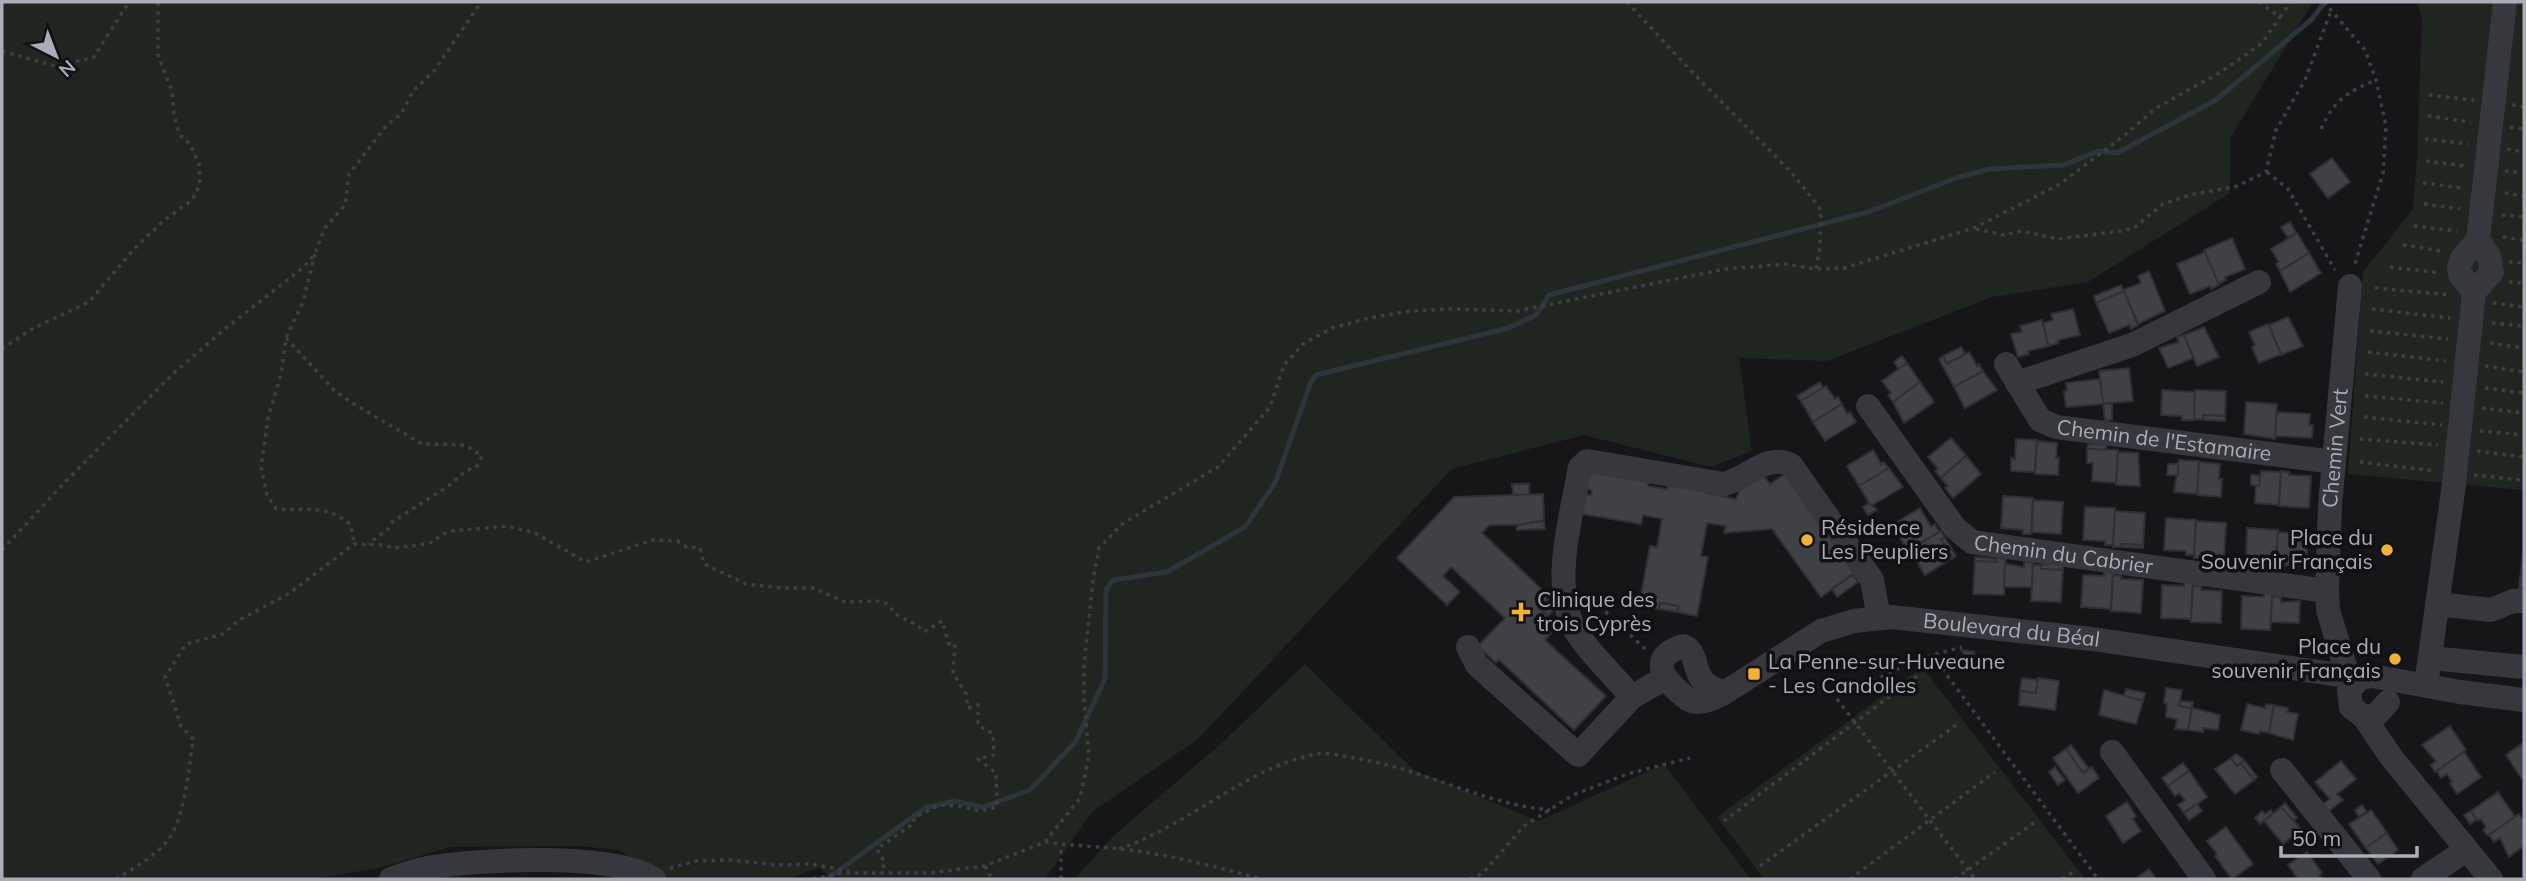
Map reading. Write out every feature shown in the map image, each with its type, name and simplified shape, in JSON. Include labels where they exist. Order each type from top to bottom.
[{"type":"street","points":[[2426,685],[2454,484],[2471,277],[2505,2]]},
{"type":"street","name":"Chemin Vert","points":[[2315,672],[2328,601],[2343,280]]},
{"type":"street","name":"Chemin de l'Estamaire","points":[[2259,282],[2132,345],[2011,374],[2040,420],[2056,427],[2334,462]]},
{"type":"street","name":"Chemin du Cabrier","points":[[1868,406],[1955,528],[1972,542],[2328,601]]},
{"type":"street","points":[[1632,697],[1571,622],[1565,591],[1562,572],[1580,467],[1587,461],[1724,484],[1736,481],[1762,465],[1780,460],[1791,466],[1872,580],[1879,618]]},
{"type":"street","name":"Chemin Vert","points":[[2328,601],[2369,686],[2391,757]]},
{"type":"street","points":[[2438,604],[2491,610],[2512,601],[2524,601]]},
{"type":"street","name":"Boulevard du Béal","points":[[1663,672],[1692,701],[1700,702],[1724,693],[1821,631],[1854,621],[1891,617],[1941,620],[2092,639],[2315,672],[2369,686]]},
{"type":"street","points":[[1468,648],[1477,665],[1578,755],[1632,697],[1663,672],[1662,658],[1668,651],[1683,646],[1689,649],[1703,682],[1724,693]]},
{"type":"street","points":[[2430,658],[2524,667]]},
{"type":"street","points":[[2491,879],[2391,757],[2364,717],[2376,715],[2369,686],[2426,685],[2524,700]]},
{"type":"street","points":[[2112,752],[2204,879]]},
{"type":"street","points":[[2282,770],[2369,879]]},
{"type":"street","points":[[2423,879],[2466,850]]},
{"type":"street","points":[[391,879],[424,868],[478,861],[580,861],[626,868],[650,877]]},
{"type":"street","points":[[450,879],[478,861]]},
{"type":"path","points":[[2,51],[55,66],[93,58],[129,2]]},
{"type":"path","points":[[2,349],[30,330],[89,302],[134,249],[162,222],[192,200],[200,184],[199,164],[190,144],[179,134],[172,91],[158,55],[158,2]]},
{"type":"path","points":[[354,544],[351,525],[339,514],[323,509],[276,509],[267,495],[261,467],[268,418],[281,374],[286,338],[303,302],[315,253],[325,228],[345,205],[349,173],[387,125],[401,114],[413,91],[434,71],[481,2]]},
{"type":"path","points":[[1627,2],[1793,174],[1821,210],[1816,269]]},
{"type":"path","points":[[2259,2],[2280,18]]},
{"type":"path","points":[[650,877],[696,861],[731,860],[778,865],[810,864],[858,872],[929,873],[985,866],[1045,842],[1080,798],[1089,756],[1084,666],[1099,548],[1122,524],[1218,467],[1270,407],[1284,365],[1303,344],[1332,328],[1410,311],[1517,311],[1725,269],[1785,264],[1816,269],[1844,268],[1974,228],[2060,184],[2156,108],[2221,72],[2262,43],[2291,2]]},
{"type":"path","points":[[2324,2],[2365,50],[2376,80],[2386,126],[2383,173],[2343,280]]},
{"type":"path","points":[[2266,172],[2276,130],[2305,80],[2332,11]]},
{"type":"path","points":[[2321,129],[2329,112],[2349,92],[2376,80]]},
{"type":"path","points":[[1974,228],[2004,235],[2022,230],[2058,239],[2120,231],[2134,228],[2164,204],[2190,195],[2238,186],[2266,172]]},
{"type":"path","points":[[2266,172],[2288,188],[2343,280]]},
{"type":"path","points":[[2403,245],[2471,277],[2524,307]]},
{"type":"path","points":[[2,550],[65,482],[174,373],[226,328],[285,284],[315,253]]},
{"type":"path","points":[[2390,267],[2471,277]]},
{"type":"path","points":[[2375,288],[2471,277]]},
{"type":"path","points":[[286,338],[334,390],[352,403],[422,443],[465,445],[482,456],[477,466],[392,522],[388,529],[366,546]]},
{"type":"path","points":[[116,879],[150,857],[169,839],[180,812],[193,739],[181,726],[165,677],[186,643],[223,634],[239,620],[290,593],[354,544],[393,548],[420,545],[433,542],[451,531],[507,526],[535,533],[586,562],[653,540],[677,541],[687,547],[700,548],[704,564],[746,584],[814,588],[845,602],[876,601],[888,604],[895,615],[916,623],[924,632],[942,621],[950,647],[955,646],[953,673],[966,694],[968,708],[978,705],[978,725],[992,734],[994,755],[978,758],[996,773],[997,807],[980,811],[939,805],[914,818],[914,823],[877,849],[885,863],[880,873]]},
{"type":"path","points":[[1565,591],[1572,586],[1580,587],[1663,672]]},
{"type":"path","points":[[1873,681],[1918,659],[1964,647]]},
{"type":"path","points":[[1932,655],[2098,879]]},
{"type":"path","points":[[1724,821],[1921,673]]},
{"type":"path","points":[[1837,699],[1975,879]]},
{"type":"path","points":[[1760,866],[1959,723]]},
{"type":"path","points":[[1119,849],[1139,842],[1222,793],[1289,762],[1320,753],[1382,762],[1520,807],[1550,810]]},
{"type":"path","points":[[1470,879],[1483,873],[1524,826],[1573,795],[1627,774],[1690,758]]},
{"type":"path","points":[[1850,879],[1995,772]]},
{"type":"path","points":[[1955,879],[2035,822]]},
{"type":"path","points":[[1045,842],[1119,849],[1213,866],[1262,879]]},
{"type":"path","points":[[1061,845],[1061,879]]},
{"type":"path","points":[[985,866],[992,879]]},
{"type":"path","points":[[813,879],[858,872]]},
{"type":"path","points":[[2062,879],[2073,872]]},
{"type":"shaded area","points":[[2,2],[2313,2],[2231,137],[2230,193],[2088,282],[1992,297],[1827,361],[1739,358],[1752,451],[1711,467],[1584,435],[1452,469],[1198,739],[1092,812],[1045,879],[834,879],[819,868],[786,879],[671,879],[618,850],[580,846],[450,847],[379,868],[311,879],[2,879]]},
{"type":"shaded area","points":[[2417,2],[2524,2],[2524,490],[2348,474],[2363,272],[2413,209],[2422,18]]},
{"type":"shaded area","points":[[1305,664],[1414,770],[1539,821],[1664,764],[1751,879],[1075,879],[1113,836],[1215,749]]},
{"type":"shaded area","points":[[1922,667],[2085,879],[1764,879],[1717,817]]},
{"type":"building","points":[[2332,158],[2350,182],[2328,198],[2310,174]]},
{"type":"building","points":[[2290,222],[2296,233],[2288,238],[2281,227]]},
{"type":"building","points":[[2297,233],[2309,253],[2280,271],[2276,264],[2279,262],[2271,249]]},
{"type":"building","points":[[2232,238],[2245,269],[2225,277],[2226,280],[2218,284],[2204,250]]},
{"type":"building","points":[[2205,252],[2219,285],[2190,294],[2177,264]]},
{"type":"building","points":[[2309,253],[2321,273],[2290,292],[2280,271]]},
{"type":"building","points":[[2149,271],[2165,311],[2138,324],[2123,290],[2141,283],[2138,276]]},
{"type":"building","points":[[2121,285],[2124,291],[2096,303],[2094,296]]},
{"type":"building","points":[[2124,291],[2138,325],[2131,329],[2129,325],[2109,333],[2096,303]]},
{"type":"building","points":[[2073,309],[2080,335],[2058,340],[2059,343],[2048,346],[2043,323],[2053,320],[2051,314]]},
{"type":"building","points":[[2288,317],[2303,346],[2281,355],[2269,325]]},
{"type":"building","points":[[2042,320],[2048,346],[2028,351],[2029,354],[2018,357],[2011,334],[2022,332],[2020,326]]},
{"type":"building","points":[[2268,324],[2281,354],[2259,363],[2249,332]]},
{"type":"building","points":[[2204,327],[2219,357],[2197,366],[2184,335]]},
{"type":"building","points":[[2184,335],[2193,358],[2168,368],[2159,348],[2179,342],[2177,337]]},
{"type":"building","points":[[1961,347],[1965,354],[1947,364],[1943,356]]},
{"type":"building","points":[[1969,352],[1983,371],[1954,387],[1939,359],[1943,356],[1947,364]]},
{"type":"building","points":[[1902,356],[1907,363],[1899,369],[1894,362]]},
{"type":"building","points":[[1907,363],[1920,382],[1893,402],[1888,395],[1891,393],[1882,381]]},
{"type":"building","points":[[2129,368],[2133,401],[2103,404],[2099,371]]},
{"type":"building","points":[[1983,371],[1997,390],[1965,408],[1954,387]]},
{"type":"building","points":[[2100,379],[2103,404],[2066,407],[2066,383]]},
{"type":"building","points":[[1820,382],[1823,388],[1801,401],[1797,396]]},
{"type":"building","points":[[1920,382],[1934,402],[1904,423],[1893,402]]},
{"type":"building","points":[[1826,386],[1842,404],[1813,422],[1801,401]]},
{"type":"building","points":[[2162,390],[2195,392],[2194,420],[2182,420],[2182,416],[2161,415]]},
{"type":"building","points":[[2195,390],[2226,391],[2225,416],[2203,415],[2203,420],[2194,419]]},
{"type":"building","points":[[2246,402],[2277,404],[2275,439],[2244,434]]},
{"type":"building","points":[[2112,403],[2112,420],[2105,421],[2103,404]]},
{"type":"building","points":[[1842,404],[1847,414],[1850,412],[1856,422],[1825,441],[1813,422]]},
{"type":"building","points":[[2277,412],[2310,414],[2312,438],[2275,436]]},
{"type":"building","points":[[2203,415],[2225,416],[2225,421],[2203,420]]},
{"type":"building","points":[[1951,438],[1966,456],[1941,478],[1935,471],[1938,469],[1928,457]]},
{"type":"building","points":[[2016,439],[2037,440],[2035,472],[2011,471]]},
{"type":"building","points":[[2037,441],[2057,443],[2058,475],[2035,474]]},
{"type":"building","points":[[2088,444],[2106,445],[2106,450],[2087,449]]},
{"type":"building","points":[[2087,449],[2118,450],[2116,483],[2092,481],[2093,463],[2087,463]]},
{"type":"building","points":[[1873,450],[1881,464],[1884,462],[1889,469],[1859,486],[1847,466]]},
{"type":"building","points":[[2118,452],[2138,453],[2140,486],[2116,485]]},
{"type":"building","points":[[1966,456],[1981,474],[1953,498],[1941,478]]},
{"type":"building","points":[[2179,460],[2199,461],[2198,494],[2174,492]]},
{"type":"building","points":[[2199,462],[2220,464],[2221,497],[2197,495]]},
{"type":"building","points":[[2168,464],[2178,464],[2178,475],[2167,475]]},
{"type":"building","points":[[1889,468],[1903,487],[1871,506],[1859,486]]},
{"type":"building","name":"Résidence Les Peupliers","points":[[1590,470],[1649,480],[1648,486],[1667,489],[1668,484],[1736,499],[1739,491],[1763,474],[1770,484],[1786,473],[1857,571],[1821,597],[1772,529],[1724,533],[1726,526],[1707,523],[1701,556],[1708,557],[1697,616],[1677,612],[1679,606],[1660,603],[1659,609],[1639,606],[1650,546],[1657,547],[1662,519],[1643,515],[1641,524],[1582,514],[1585,494],[1591,495],[1592,490],[1586,489]]},
{"type":"building","points":[[2261,471],[2281,472],[2279,505],[2255,503],[2256,485],[2259,486]]},
{"type":"building","points":[[2281,471],[2289,472],[2289,475],[2311,476],[2309,508],[2279,506]]},
{"type":"building","points":[[2251,475],[2260,476],[2259,486],[2251,485]]},
{"type":"building","points":[[1512,484],[1529,484],[1529,495],[1513,495]]},
{"type":"building","name":"Clinique des trois Cyprès","points":[[1543,494],[1544,521],[1531,522],[1531,525],[1489,525],[1482,533],[1550,597],[1539,608],[1558,625],[1545,640],[1606,696],[1574,730],[1499,660],[1496,663],[1478,646],[1505,618],[1451,567],[1443,576],[1460,592],[1447,605],[1397,558],[1454,497]]},
{"type":"building","points":[[2003,496],[2033,498],[2031,534],[2023,534],[2023,530],[2001,528]]},
{"type":"building","points":[[2033,500],[2063,502],[2061,534],[2032,532]]},
{"type":"building","points":[[1869,503],[1877,510],[1868,515],[1863,507]]},
{"type":"building","points":[[2085,507],[2115,508],[2113,545],[2105,545],[2105,541],[2083,540]]},
{"type":"building","points":[[1920,508],[1931,527],[1935,524],[1939,532],[1908,551],[1892,525]]},
{"type":"building","points":[[2115,511],[2145,513],[2143,545],[2121,544],[2121,547],[2113,547]]},
{"type":"building","points":[[2166,518],[2196,520],[2194,555],[2186,555],[2186,551],[2164,550]]},
{"type":"building","points":[[1544,521],[1545,529],[1517,530],[1517,525]]},
{"type":"building","points":[[2196,521],[2226,523],[2224,556],[2203,555],[2203,558],[2194,558]]},
{"type":"building","points":[[2247,528],[2278,530],[2276,566],[2268,566],[2268,562],[2246,561]]},
{"type":"building","points":[[1941,531],[1945,538],[1941,539],[1953,558],[1925,575],[1910,550]]},
{"type":"building","points":[[2278,532],[2308,534],[2306,566],[2284,565],[2284,569],[2275,568]]},
{"type":"building","points":[[1945,538],[1956,556],[1953,558],[1941,539]]},
{"type":"building","points":[[2524,543],[2524,588],[2519,588]]},
{"type":"building","points":[[2121,544],[2143,545],[2143,548],[2121,547]]},
{"type":"building","points":[[1975,557],[1997,559],[1997,562],[1975,561]]},
{"type":"building","points":[[1997,558],[2006,559],[2004,595],[1973,594],[1975,561],[1997,562]]},
{"type":"building","points":[[2024,562],[2033,562],[2032,587],[2004,587],[2005,564],[2024,567]]},
{"type":"building","points":[[2063,563],[2063,570],[2041,569],[2041,565]]},
{"type":"building","points":[[2033,565],[2041,565],[2041,569],[2063,570],[2061,602],[2031,601]]},
{"type":"building","points":[[2104,572],[2113,573],[2111,609],[2081,607],[2083,575],[2104,576]]},
{"type":"building","points":[[1853,575],[1858,582],[1837,597],[1832,589]]},
{"type":"building","points":[[2113,575],[2121,576],[2121,579],[2143,580],[2141,613],[2111,611]]},
{"type":"building","points":[[2184,583],[2193,583],[2191,619],[2161,618],[2162,585],[2184,586]]},
{"type":"building","points":[[2193,586],[2201,586],[2201,590],[2222,591],[2221,623],[2191,622]]},
{"type":"building","points":[[2264,593],[2272,594],[2270,630],[2241,629],[2242,596],[2264,597]]},
{"type":"building","points":[[1551,595],[1560,603],[1548,616],[1539,608]]},
{"type":"building","points":[[2272,596],[2281,597],[2281,602],[2300,601],[2299,623],[2271,622]]},
{"type":"building","points":[[1660,603],[1679,606],[1677,612],[1659,609]]},
{"type":"building","points":[[1961,650],[1974,652],[1975,659],[1970,663]]},
{"type":"building","points":[[2022,678],[2038,680],[2036,693],[2020,691]]},
{"type":"building","points":[[2038,678],[2059,681],[2055,710],[2019,705],[2020,691],[2036,693]]},
{"type":"building","points":[[2166,688],[2182,690],[2179,706],[2192,708],[2188,730],[2175,729],[2177,719],[2166,717]]},
{"type":"building","points":[[2126,689],[2145,693],[2143,701],[2124,696]]},
{"type":"building","points":[[2104,690],[2143,701],[2136,724],[2099,715]]},
{"type":"building","points":[[2180,701],[2193,702],[2192,708],[2179,706]]},
{"type":"building","points":[[2247,704],[2265,708],[2266,704],[2274,705],[2269,733],[2241,730]]},
{"type":"building","points":[[2274,705],[2288,708],[2287,712],[2298,714],[2293,740],[2269,733]]},
{"type":"building","points":[[2192,708],[2220,715],[2218,730],[2188,730]]},
{"type":"building","points":[[2450,726],[2466,750],[2435,772],[2431,765],[2436,761],[2422,745]]},
{"type":"building","points":[[2524,742],[2524,778],[2522,779],[2506,755]]},
{"type":"building","points":[[2071,745],[2089,769],[2083,773],[2066,749]]},
{"type":"building","points":[[2066,749],[2083,773],[2092,767],[2099,778],[2078,793],[2053,758]]},
{"type":"building","points":[[2464,752],[2481,777],[2457,794],[2447,774],[2441,778],[2437,771]]},
{"type":"building","points":[[2236,754],[2244,760],[2237,766],[2231,758]]},
{"type":"building","points":[[2231,758],[2237,766],[2241,763],[2254,780],[2235,794],[2215,769]]},
{"type":"building","points":[[2244,760],[2257,777],[2254,780],[2241,763]]},
{"type":"building","points":[[2341,761],[2356,779],[2337,794],[2343,800],[2329,811],[2323,804],[2330,799],[2315,782]]},
{"type":"building","points":[[2183,763],[2189,771],[2168,786],[2162,778]]},
{"type":"building","points":[[2055,767],[2065,780],[2058,785],[2049,772]]},
{"type":"building","points":[[2189,771],[2207,797],[2184,813],[2178,805],[2185,800],[2179,793],[2175,796],[2168,786]]},
{"type":"building","points":[[2498,792],[2515,817],[2488,836],[2483,830],[2486,827],[2481,819],[2478,821],[2471,811]]},
{"type":"building","points":[[2127,802],[2141,831],[2123,843],[2106,816]]},
{"type":"building","points":[[2285,803],[2297,818],[2293,821],[2281,807]]},
{"type":"building","points":[[2197,804],[2202,811],[2189,820],[2184,813]]},
{"type":"building","points":[[2362,805],[2367,812],[2359,817],[2355,810]]},
{"type":"building","points":[[2281,807],[2301,829],[2283,844],[2264,821]]},
{"type":"building","points":[[2271,810],[2273,813],[2260,824],[2255,818],[2262,811],[2265,814]]},
{"type":"building","points":[[2371,810],[2387,833],[2366,848],[2349,824]]},
{"type":"building","points":[[2471,811],[2476,820],[2470,824],[2464,815]]},
{"type":"building","points":[[2519,814],[2524,821],[2524,846],[2509,857],[2500,838],[2494,842],[2489,835]]},
{"type":"building","points":[[2226,827],[2253,864],[2232,879],[2207,841]]},
{"type":"building","points":[[2387,833],[2398,850],[2378,864],[2366,848]]},
{"type":"building","points":[[2307,852],[2322,873],[2319,875],[2322,879],[2298,879],[2288,865]]},
{"type":"building","points":[[2149,869],[2156,879],[2138,877]]},
{"type":"waterway","points":[[827,879],[925,808],[954,801],[983,807],[1030,790],[1076,741],[1105,679],[1106,590],[1113,580],[1167,572],[1245,527],[1275,483],[1311,382],[1316,375],[1509,328],[1536,315],[1549,295],[1868,212],[1959,177],[1990,169],[2063,165],[2099,151],[2117,153],[2216,100],[2311,20],[2325,2]]},
{"type":"place","name":"Résidence Les Peupliers","points":[[1807,540]]},
{"type":"place","name":"Place du Souvenir Français","points":[[2387,550]]},
{"type":"place","name":"Clinique des trois Cyprès","points":[[1521,612]]},
{"type":"place","name":"Place du souvenir Français","points":[[2395,659]]},
{"type":"place","name":"La Penne-sur-Huveaune - Les Candolles","points":[[1754,674]]}]
